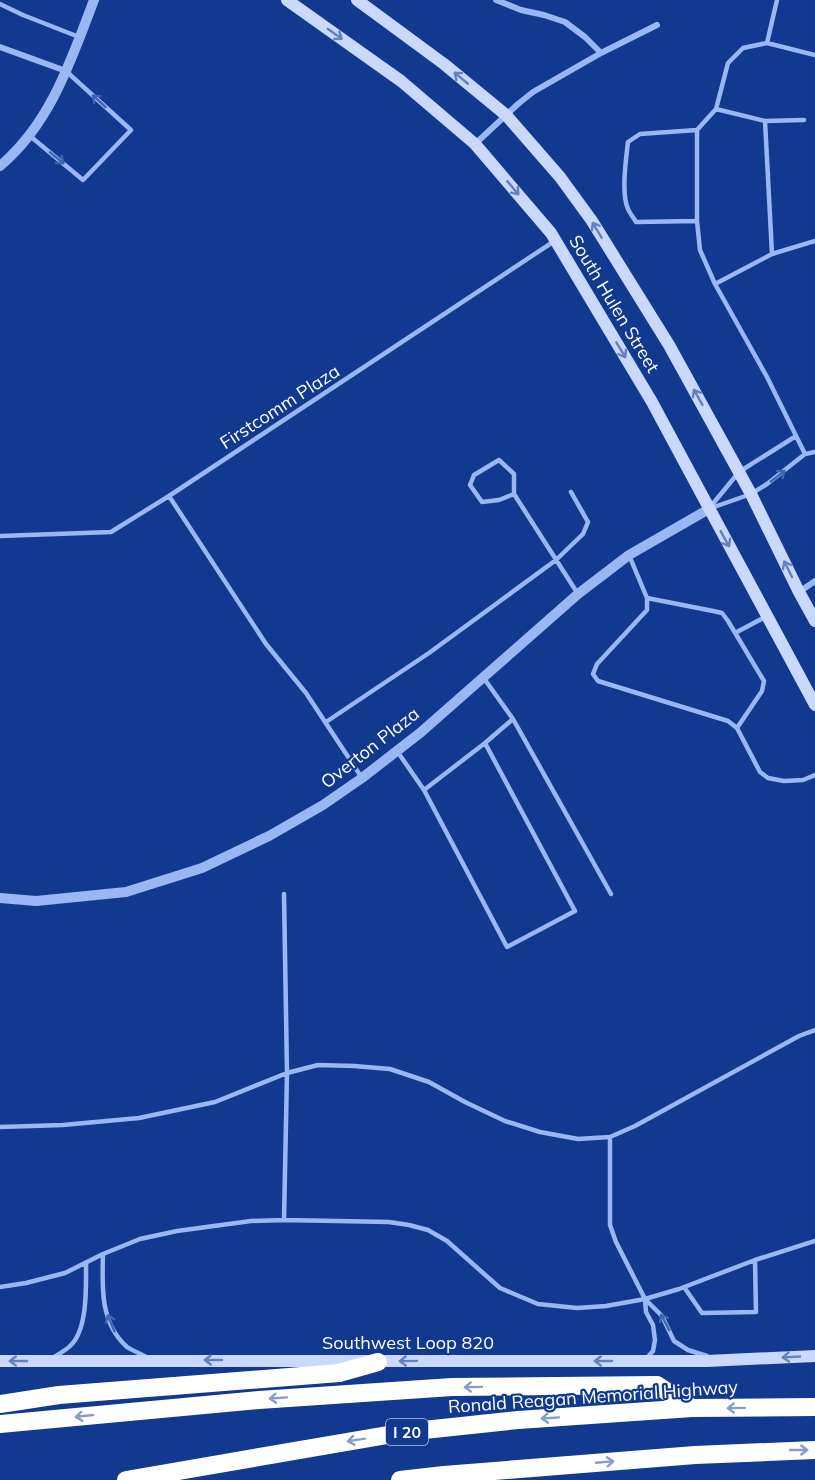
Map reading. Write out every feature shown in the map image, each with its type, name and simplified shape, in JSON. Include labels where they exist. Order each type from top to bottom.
[{"type":"highway","points":[[9,1402],[70,1394],[339,1373],[378,1362]]},
{"type":"highway","points":[[0,1424],[259,1400],[452,1387],[657,1385],[692,1408]]},
{"type":"highway","name":"Ronald Reagan Memorial Highway","points":[[126,1480],[405,1432],[518,1420],[692,1408],[815,1407]]},
{"type":"highway","points":[[400,1480],[694,1455],[815,1450]]},
{"type":"main road","name":"South Hulen Street","points":[[287,0],[401,81],[475,144],[551,233],[652,402],[815,705]]},
{"type":"main road","name":"South Hulen Street","points":[[357,0],[444,64],[506,115],[560,177],[669,345],[751,494],[815,621]]},
{"type":"main road","name":"Southwest Loop 820","points":[[0,1361],[644,1362],[815,1356]]},
{"type":"street","points":[[0,166],[30,136],[51,103],[94,0]]},
{"type":"street","points":[[496,0],[521,10],[565,22],[601,53]]},
{"type":"street","points":[[475,144],[533,92],[601,53],[657,25]]},
{"type":"street","points":[[0,47],[66,71]]},
{"type":"street","name":"Overton Plaza","points":[[0,898],[36,901],[126,892],[202,868],[269,836],[323,805],[397,751],[578,594],[629,555],[709,509]]},
{"type":"street","points":[[799,591],[815,581]]},
{"type":"lane","points":[[767,43],[777,0]]},
{"type":"lane","points":[[0,4],[79,37]]},
{"type":"lane","points":[[805,454],[700,250],[697,221],[697,130],[716,109],[729,63],[743,48],[767,43],[815,55]]},
{"type":"lane","points":[[30,136],[83,180],[131,130],[66,71]]},
{"type":"lane","points":[[716,109],[765,122],[804,120]]},
{"type":"lane","points":[[765,122],[772,254]]},
{"type":"lane","points":[[697,130],[640,134],[628,142],[625,160],[625,197],[636,222],[697,221]]},
{"type":"lane","name":"Firstcomm Plaza","points":[[0,536],[111,532],[555,240]]},
{"type":"lane","points":[[716,284],[772,254],[815,241]]},
{"type":"lane","points":[[709,509],[739,472],[796,436]]},
{"type":"lane","points":[[709,509],[751,494],[805,454],[815,452]]},
{"type":"lane","points":[[514,494],[499,500],[482,501],[470,485],[474,475],[499,460],[514,474],[514,494],[578,594]]},
{"type":"lane","points":[[326,722],[429,653],[556,560],[583,534],[588,522],[571,492]]},
{"type":"lane","points":[[169,496],[266,644],[306,693],[362,778]]},
{"type":"lane","points":[[629,555],[647,598],[647,610],[597,664],[593,674],[598,681],[728,721],[737,728],[760,772],[768,778],[793,781],[815,775]]},
{"type":"lane","points":[[647,598],[722,613],[765,681],[762,691],[737,728]]},
{"type":"lane","points":[[735,633],[767,616]]},
{"type":"lane","points":[[483,676],[513,719],[611,894]]},
{"type":"lane","points":[[423,790],[513,719]]},
{"type":"lane","points":[[397,751],[423,790],[507,947],[575,911],[485,743]]},
{"type":"lane","points":[[284,894],[286,1073],[284,1220]]},
{"type":"lane","points":[[0,1127],[63,1125],[139,1118],[215,1102],[286,1073],[318,1065],[390,1069],[429,1082],[505,1121],[540,1132],[578,1139],[610,1137],[635,1126],[799,1036],[815,1030]]},
{"type":"lane","points":[[610,1137],[610,1225],[616,1242],[645,1299],[662,1316],[674,1341],[688,1350],[722,1361]]},
{"type":"lane","points":[[0,1287],[65,1273],[140,1239],[177,1231],[250,1221],[389,1221],[428,1230],[447,1241],[500,1288],[538,1304],[577,1308],[606,1306],[645,1299],[755,1260],[815,1242]]},
{"type":"lane","points":[[103,1254],[104,1307],[113,1331],[129,1348],[153,1360]]},
{"type":"lane","points":[[684,1287],[702,1312],[756,1311],[755,1260]]},
{"type":"lane","points":[[49,1361],[72,1345],[80,1328],[85,1310],[86,1263]]},
{"type":"lane","points":[[644,1362],[653,1351],[655,1340],[653,1325],[646,1312],[645,1299]]}]
